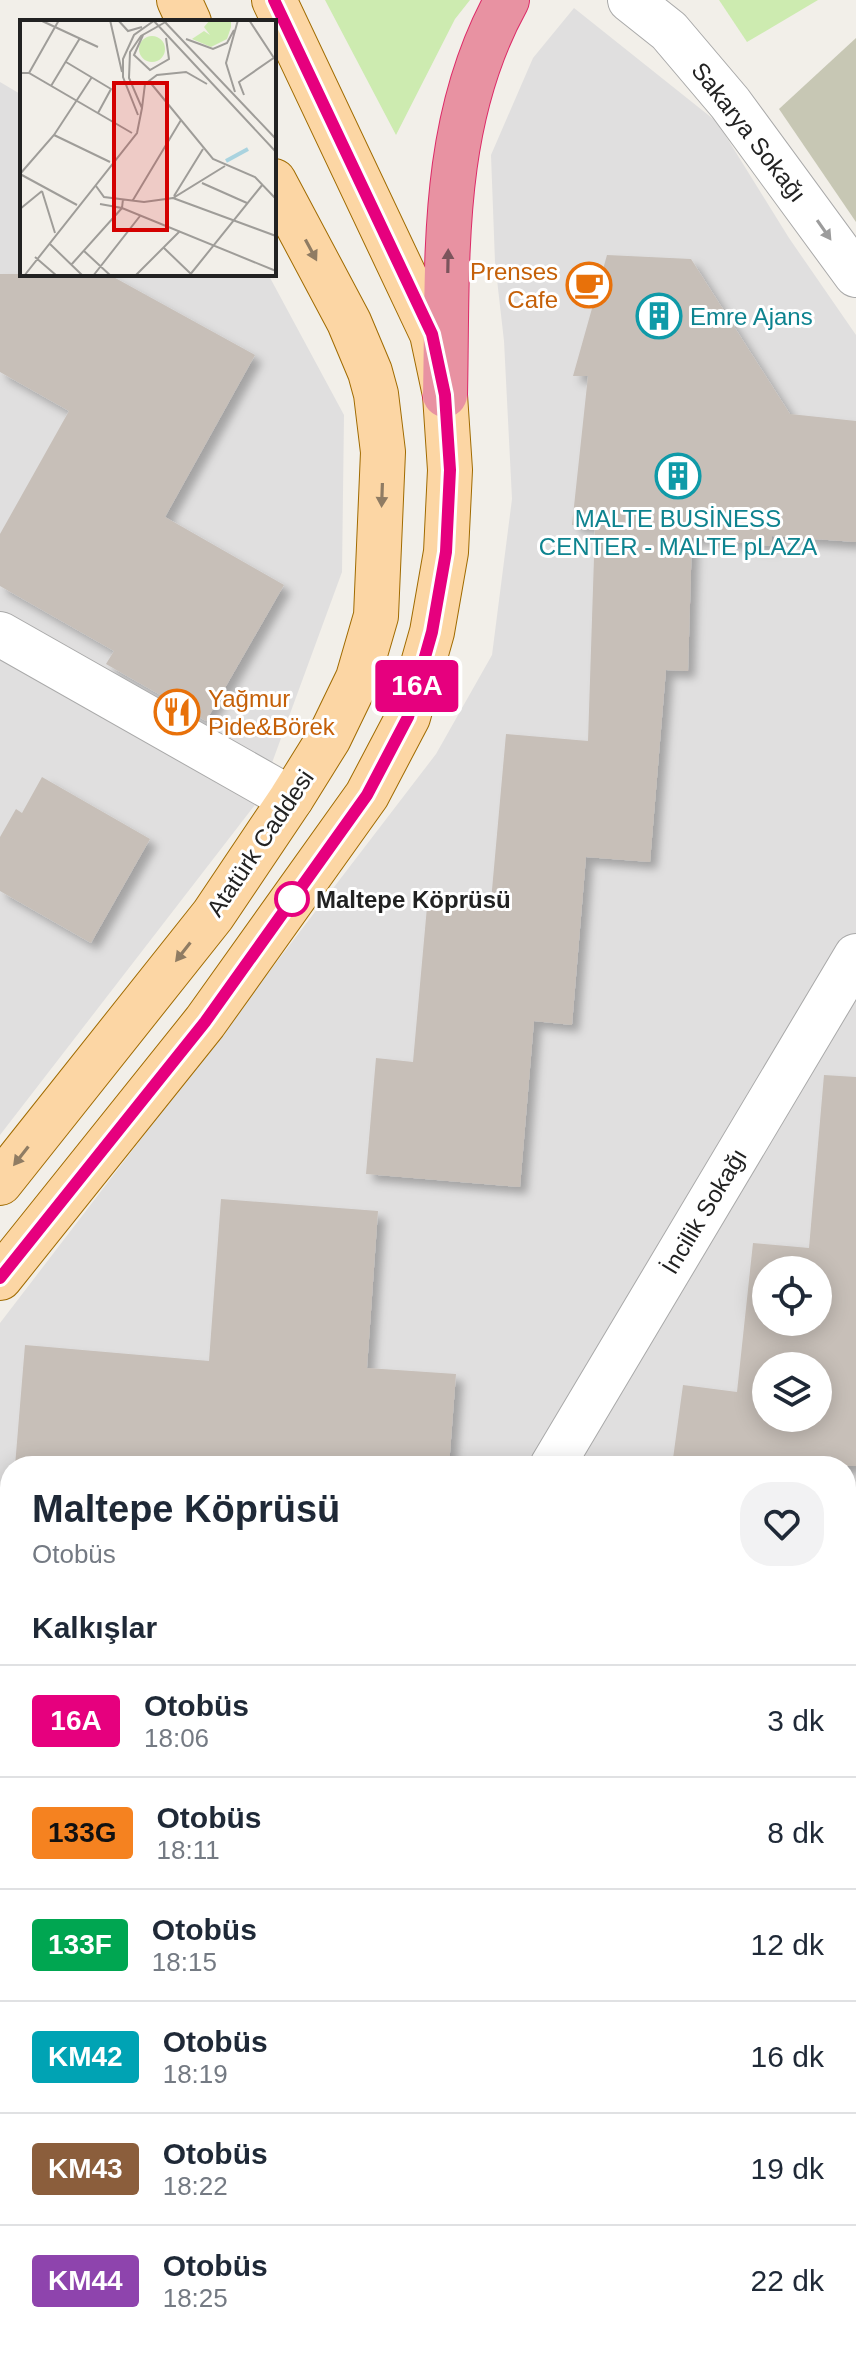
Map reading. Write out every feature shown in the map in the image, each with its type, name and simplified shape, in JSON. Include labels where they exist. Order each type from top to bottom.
[{"type":"highway","points":[[445,395],[452,169],[465,104],[477,64],[507,0]]},
{"type":"main road","points":[[179,0],[188,20]]},
{"type":"main road","points":[[0,1278],[205,1022],[367,795],[408,717],[432,632],[446,552],[450,470],[445,395],[432,334],[274,0]]},
{"type":"main road","name":"Atatürk Caddesi","points":[[0,1183],[213,915],[291,799],[329,738],[358,678],[376,616],[383,452],[376,394],[349,322],[276,185]]},
{"type":"street","name":"Sakarya Sokağı","points":[[630,0],[669,31],[730,103],[856,275]]},
{"type":"street","points":[[0,634],[291,799]]},
{"type":"street","name":"İncilik Sokağı","points":[[558,1456],[856,956]]},
{"type":"shaded area","points":[[574,8],[717,122],[789,238],[856,335],[856,1456],[0,1456],[0,1323],[436,754],[492,655],[512,499],[504,341],[495,262],[491,155],[533,58]]},
{"type":"shaded area","points":[[856,38],[856,222],[779,109]]},
{"type":"shaded area","points":[[0,82],[20,94],[20,276],[269,276],[344,415],[342,572],[258,801],[0,1135]]},
{"type":"green space","points":[[325,0],[470,0],[455,19],[396,135]]},
{"type":"green space","points":[[719,0],[818,0],[747,42]]},
{"type":"building","points":[[607,255],[691,259],[790,414],[856,421],[856,542],[772,536],[771,546],[692,537],[688,671],[666,670],[650,862],[586,857],[572,1025],[534,1021],[520,1187],[366,1174],[376,1058],[413,1062],[428,896],[491,901],[506,734],[588,741],[595,527],[572,525],[588,376],[573,376]]},
{"type":"building","points":[[0,274],[112,276],[255,355],[165,517],[284,585],[206,721],[106,664],[114,651],[0,586],[0,534],[69,411],[0,372]]},
{"type":"building","points":[[42,777],[150,839],[91,943],[0,891],[0,837],[16,809],[22,813]]},
{"type":"building","points":[[824,1075],[856,1077],[856,1456],[673,1456],[683,1385],[737,1392],[753,1243],[809,1248]]},
{"type":"building","points":[[221,1199],[378,1211],[367,1368],[456,1374],[450,1456],[16,1456],[25,1345],[209,1361]]},
{"type":"bus line","name":"16A","points":[[0,1278],[205,1022],[367,795],[408,717],[432,632],[446,552],[450,470],[445,395],[432,334],[274,0]]},
{"type":"place","name":"Prenses Cafe","points":[[589,285]]},
{"type":"place","name":"Emre Ajans","points":[[659,316]]},
{"type":"place","name":"MALTE BUSİNESS CENTER - MALTE pLAZA","points":[[678,476]]},
{"type":"place","name":"Yağmur Pide&Börek","points":[[177,712]]},
{"type":"place","name":"Maltepe Köprüsü","points":[[292,899]]}]
